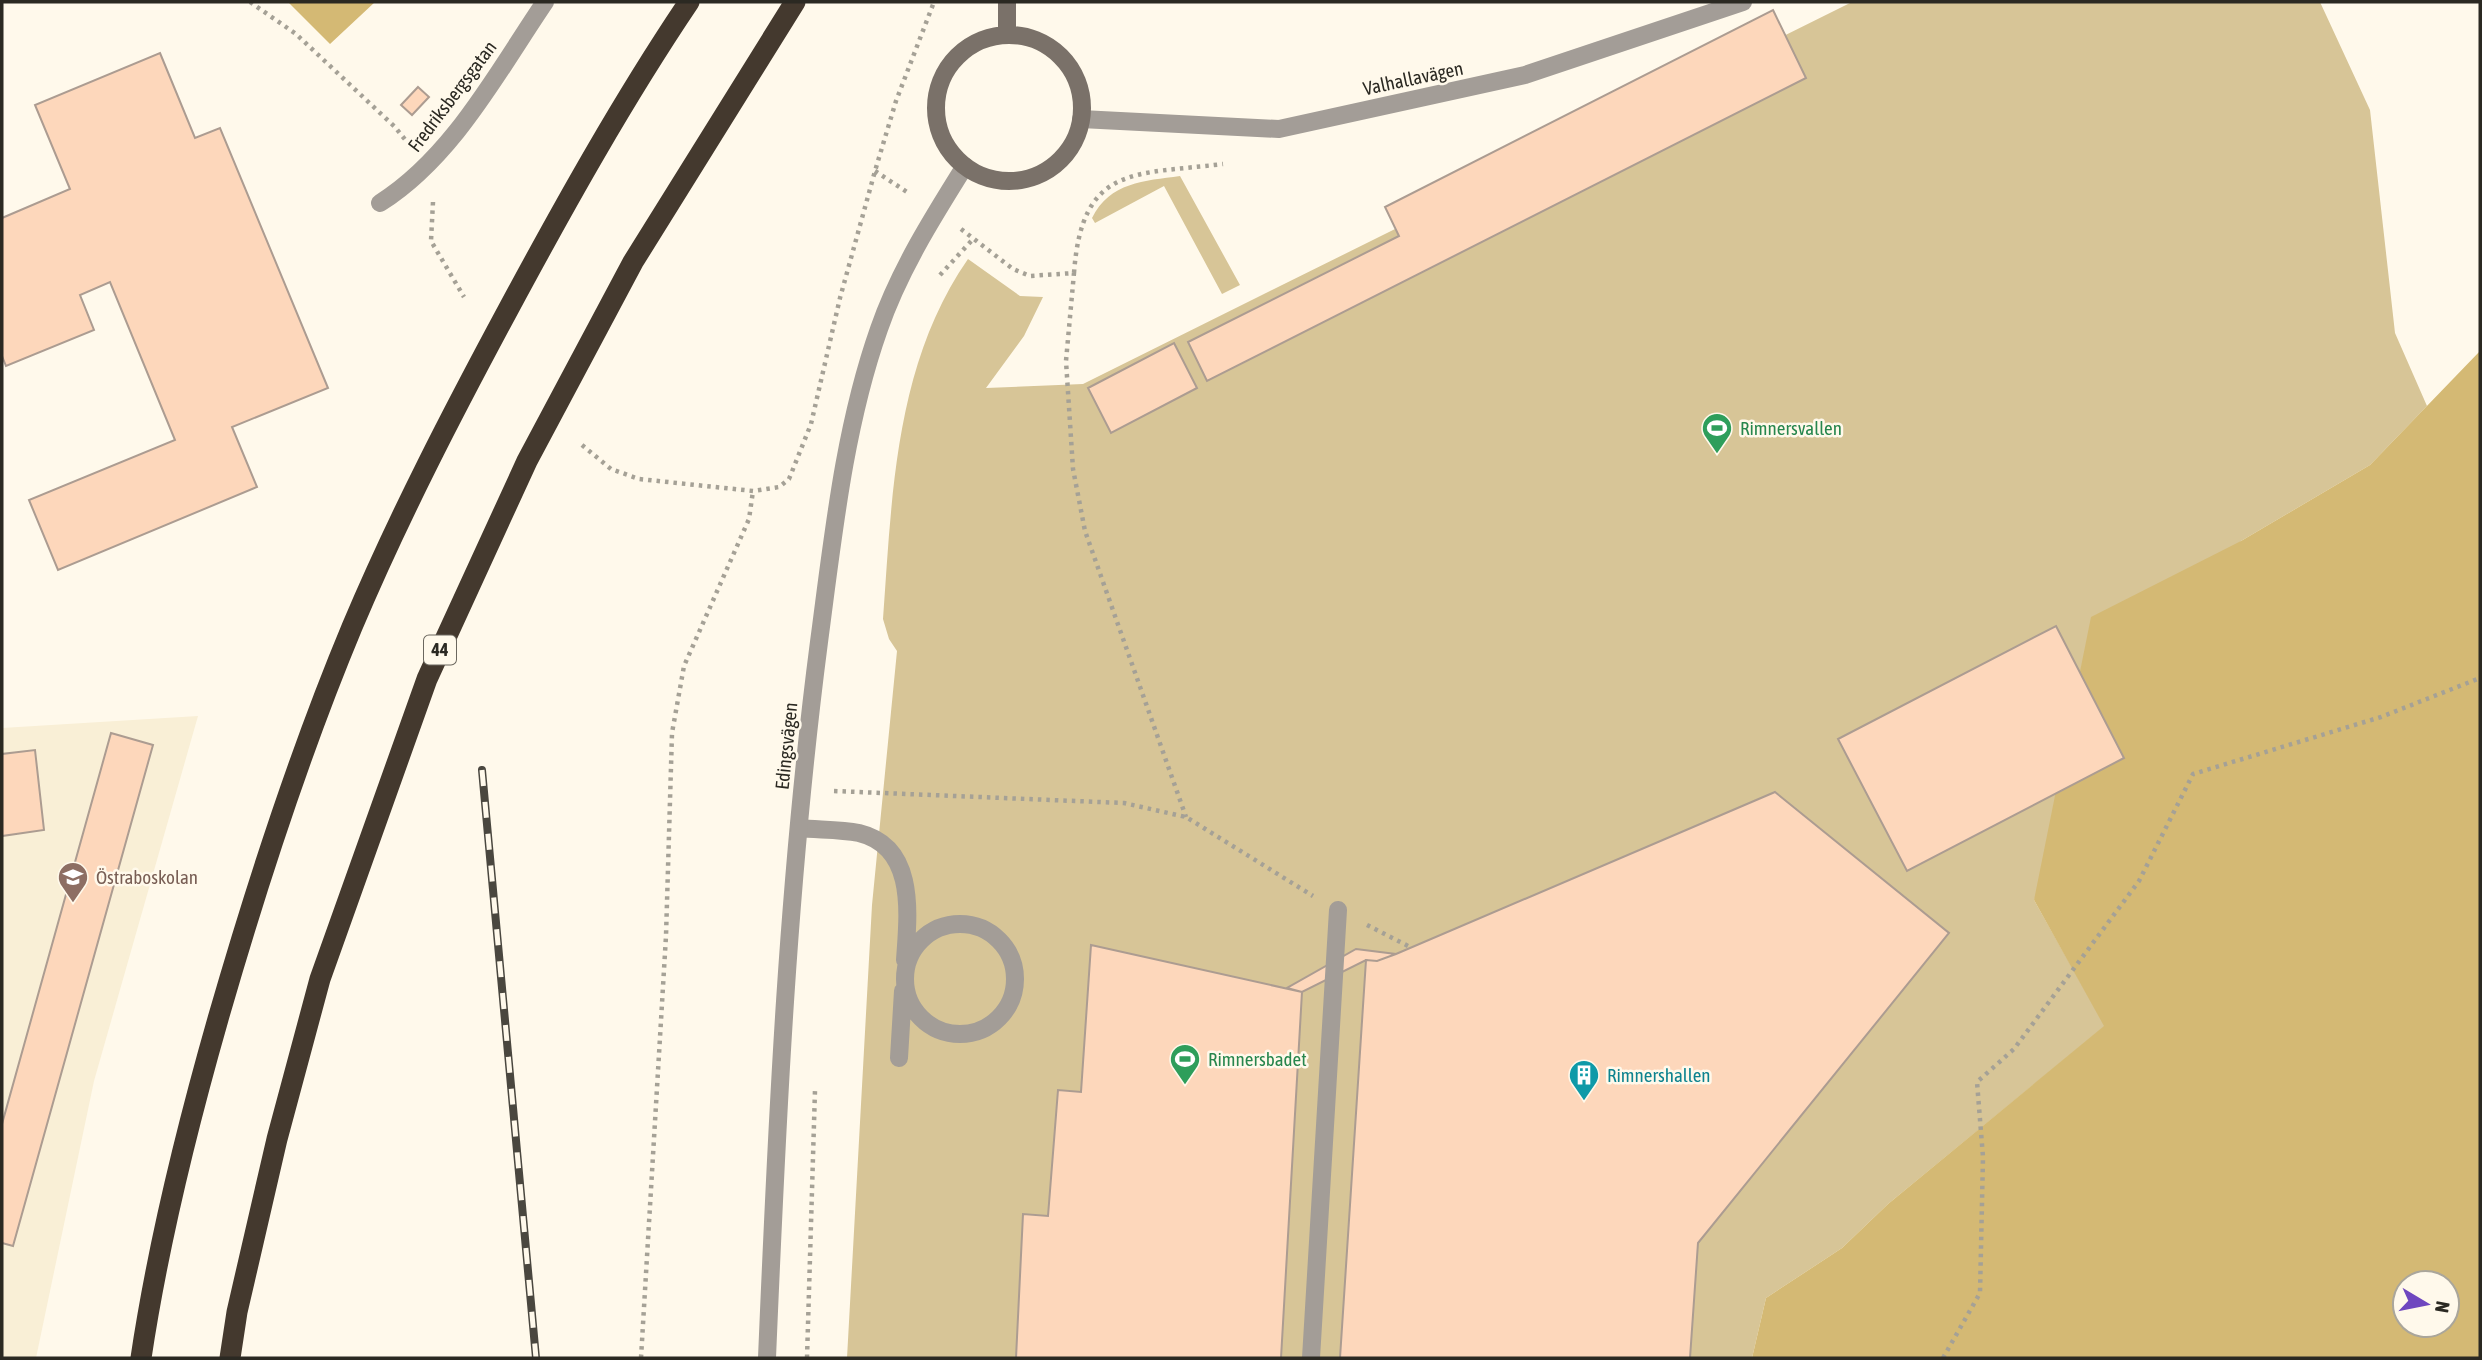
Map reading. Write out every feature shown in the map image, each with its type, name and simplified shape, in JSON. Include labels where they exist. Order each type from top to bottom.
[{"type":"highway","points":[[141,1358],[149,1301],[191,1113],[233,968],[286,805],[352,628],[459,400],[561,212],[688,2]]},
{"type":"highway","name":"44","points":[[230,1358],[237,1312],[274,1153],[320,979],[427,679],[527,461],[633,262],[795,2]]},
{"type":"street","name":"Fredriksbergsgatan","points":[[380,203],[401,190],[426,167],[475,105],[545,2]]},
{"type":"street","points":[[1007,2],[1007,34]]},
{"type":"street","name":"Valhallavägen","points":[[1082,119],[1279,129],[1525,75],[1743,2]]},
{"type":"street","points":[[1007,34],[1033,38],[1064,59],[1078,81],[1082,119],[1076,138],[1065,154],[1051,167],[1031,178],[998,180],[965,166],[948,147],[938,124],[939,85],[961,53],[982,40],[1007,34]]},
{"type":"street","name":"Edingsvägen","points":[[767,1358],[779,1063],[808,725],[838,497],[869,359],[891,297],[936,211],[965,166]]},
{"type":"street","points":[[799,828],[859,833],[878,841],[894,856],[905,878],[909,904],[900,1058]]},
{"type":"street","points":[[1311,1358],[1338,910]]},
{"type":"street","points":[[953,924],[972,925],[990,932],[1004,945],[1013,962],[1016,981],[1011,1000],[1001,1017],[985,1028],[967,1034],[948,1033],[930,1026],[916,1013],[907,996],[904,976],[908,958],[919,942],[934,930],[953,924]]},
{"type":"path","points":[[250,2],[296,34],[366,99],[395,127],[426,167],[435,185],[431,242],[464,297]]},
{"type":"path","points":[[582,445],[611,469],[639,479],[753,491],[779,487],[789,479],[811,424],[839,298],[896,101],[934,2]]},
{"type":"path","points":[[1186,817],[1097,568],[1073,470],[1066,361],[1076,243],[1082,220],[1107,186],[1128,175],[1223,163]]},
{"type":"path","points":[[938,277],[974,238],[1013,269],[1030,276],[1074,273]]},
{"type":"path","points":[[641,1358],[666,936],[672,733],[684,666],[749,519],[753,491]]},
{"type":"path","points":[[1944,1358],[1980,1293],[1983,1157],[1977,1082],[2014,1049],[2139,881],[2193,774],[2381,717],[2480,678]]},
{"type":"path","points":[[831,831],[836,778]]},
{"type":"path","points":[[834,791],[1124,803],[1186,817],[1338,910],[1410,947]]},
{"type":"path","points":[[807,1358],[815,1086]]},
{"type":"shaded area","points":[[288,2],[375,2],[330,44]]},
{"type":"shaded area","points":[[1852,2],[2320,2],[2370,110],[2395,333],[2427,406],[2370,465],[2241,541],[2034,900],[2105,1026],[1888,1204],[1842,1248],[1766,1298],[1752,1358],[847,1358],[872,905],[897,651],[889,639],[883,619],[895,478],[911,386],[925,342],[944,300],[968,259],[1020,296],[1043,297],[1024,336],[986,388],[1083,384]]},
{"type":"shaded area","points":[[1180,176],[1240,285],[1222,294],[1164,186],[1095,223],[1092,218],[1099,206],[1118,190],[1141,182]]},
{"type":"shaded area","points":[[2480,351],[2480,1358],[1752,1358],[1766,1298],[1842,1248],[1888,1204],[2104,1026],[2034,900],[2091,617],[2241,541],[2370,465]]},
{"type":"shaded area","name":"Östraboskolan","points":[[198,716],[94,1081],[36,1358],[2,1358],[2,728]]},
{"type":"building","points":[[1773,10],[1806,78],[1207,381],[1188,342],[1399,236],[1385,207]]},
{"type":"building","points":[[160,53],[195,138],[220,128],[328,388],[232,427],[257,487],[58,570],[29,500],[175,440],[110,282],[80,295],[94,330],[6,366],[2,356],[2,218],[70,189],[35,105]]},
{"type":"building","points":[[418,87],[429,97],[412,115],[401,105]]},
{"type":"building","points":[[1174,343],[1197,388],[1111,433],[1088,388]]},
{"type":"building","points":[[2056,626],[2124,758],[1907,871],[1838,739]]},
{"type":"building","points":[[111,733],[153,745],[13,1246],[2,1243],[2,1124]]},
{"type":"building","points":[[35,750],[44,830],[2,836],[2,754]]},
{"type":"building","name":"Rimnershallen","points":[[1775,792],[1949,933],[1698,1243],[1690,1358],[1340,1358],[1366,960],[1377,961],[1396,954]]},
{"type":"building","points":[[1091,945],[1302,992],[1281,1358],[1016,1358],[1023,1214],[1048,1216],[1058,1090],[1081,1092]]},
{"type":"building","points":[[1356,949],[1396,954],[1377,961],[1366,960],[1302,992],[1287,988]]},
{"type":"railway","points":[[482,770],[536,1358]]},
{"type":"place","name":"Rimnersvallen","points":[[1717,455]]},
{"type":"place","name":"Östraboskolan","points":[[73,904]]},
{"type":"place","name":"Rimnersbadet","points":[[1185,1086]]},
{"type":"place","name":"Rimnershallen","points":[[1584,1102]]}]
